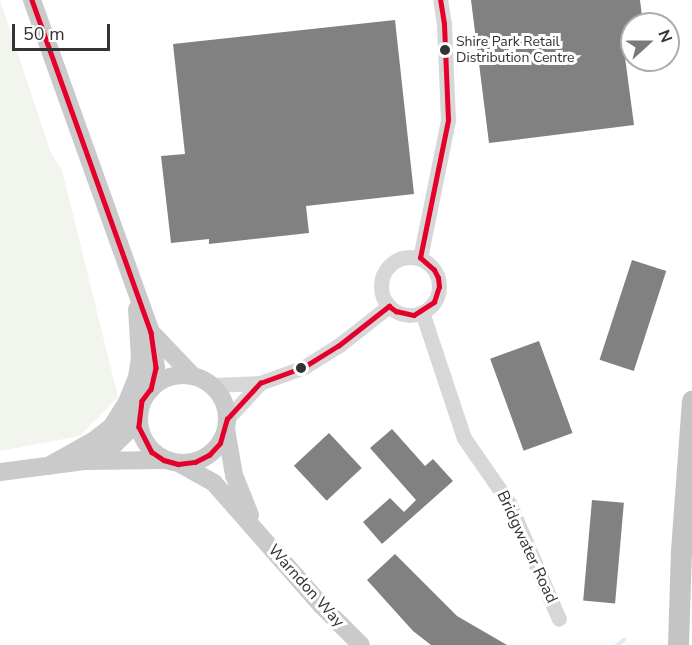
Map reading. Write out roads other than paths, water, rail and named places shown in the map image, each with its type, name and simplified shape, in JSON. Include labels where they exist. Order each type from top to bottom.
[{"type":"highway","points":[[678,645],[681,550],[692,400]]},
{"type":"main road","points":[[32,0],[152,332],[156,368],[151,389]]},
{"type":"main road","points":[[48,466],[93,441],[112,426],[127,402],[137,377],[140,359],[136,290]]},
{"type":"main road","points":[[0,472],[86,461],[195,462],[209,455],[220,443],[226,424],[223,399],[213,385],[193,376],[152,332]]},
{"type":"main road","points":[[171,462],[152,452],[144,441],[139,427],[142,401],[151,389],[171,377],[193,376]]},
{"type":"main road","points":[[86,461],[114,445],[127,432],[139,413]]},
{"type":"main road","name":"Warndon Way","points":[[226,424],[234,475],[254,525]]},
{"type":"main road","name":"Warndon Way","points":[[171,462],[214,483],[254,525],[272,550],[361,645]]},
{"type":"street","points":[[420,258],[448,120],[444,24],[440,0]]},
{"type":"street","points":[[403,258],[420,258],[434,270],[439,287],[434,302],[422,312],[405,314],[389,306],[381,290],[381,281],[387,268],[403,258]]},
{"type":"street","points":[[213,385],[260,383],[304,367],[338,346],[389,306]]},
{"type":"street","name":"Bridgwater Road","points":[[422,312],[464,438],[509,503],[559,619]]},
{"type":"street","points":[[226,424],[260,383]]},
{"type":"waterway","points":[[617,645],[624,640]]},
{"type":"place","name":"Shire Park Retail Distribution Centre","points":[[445,50]]}]
